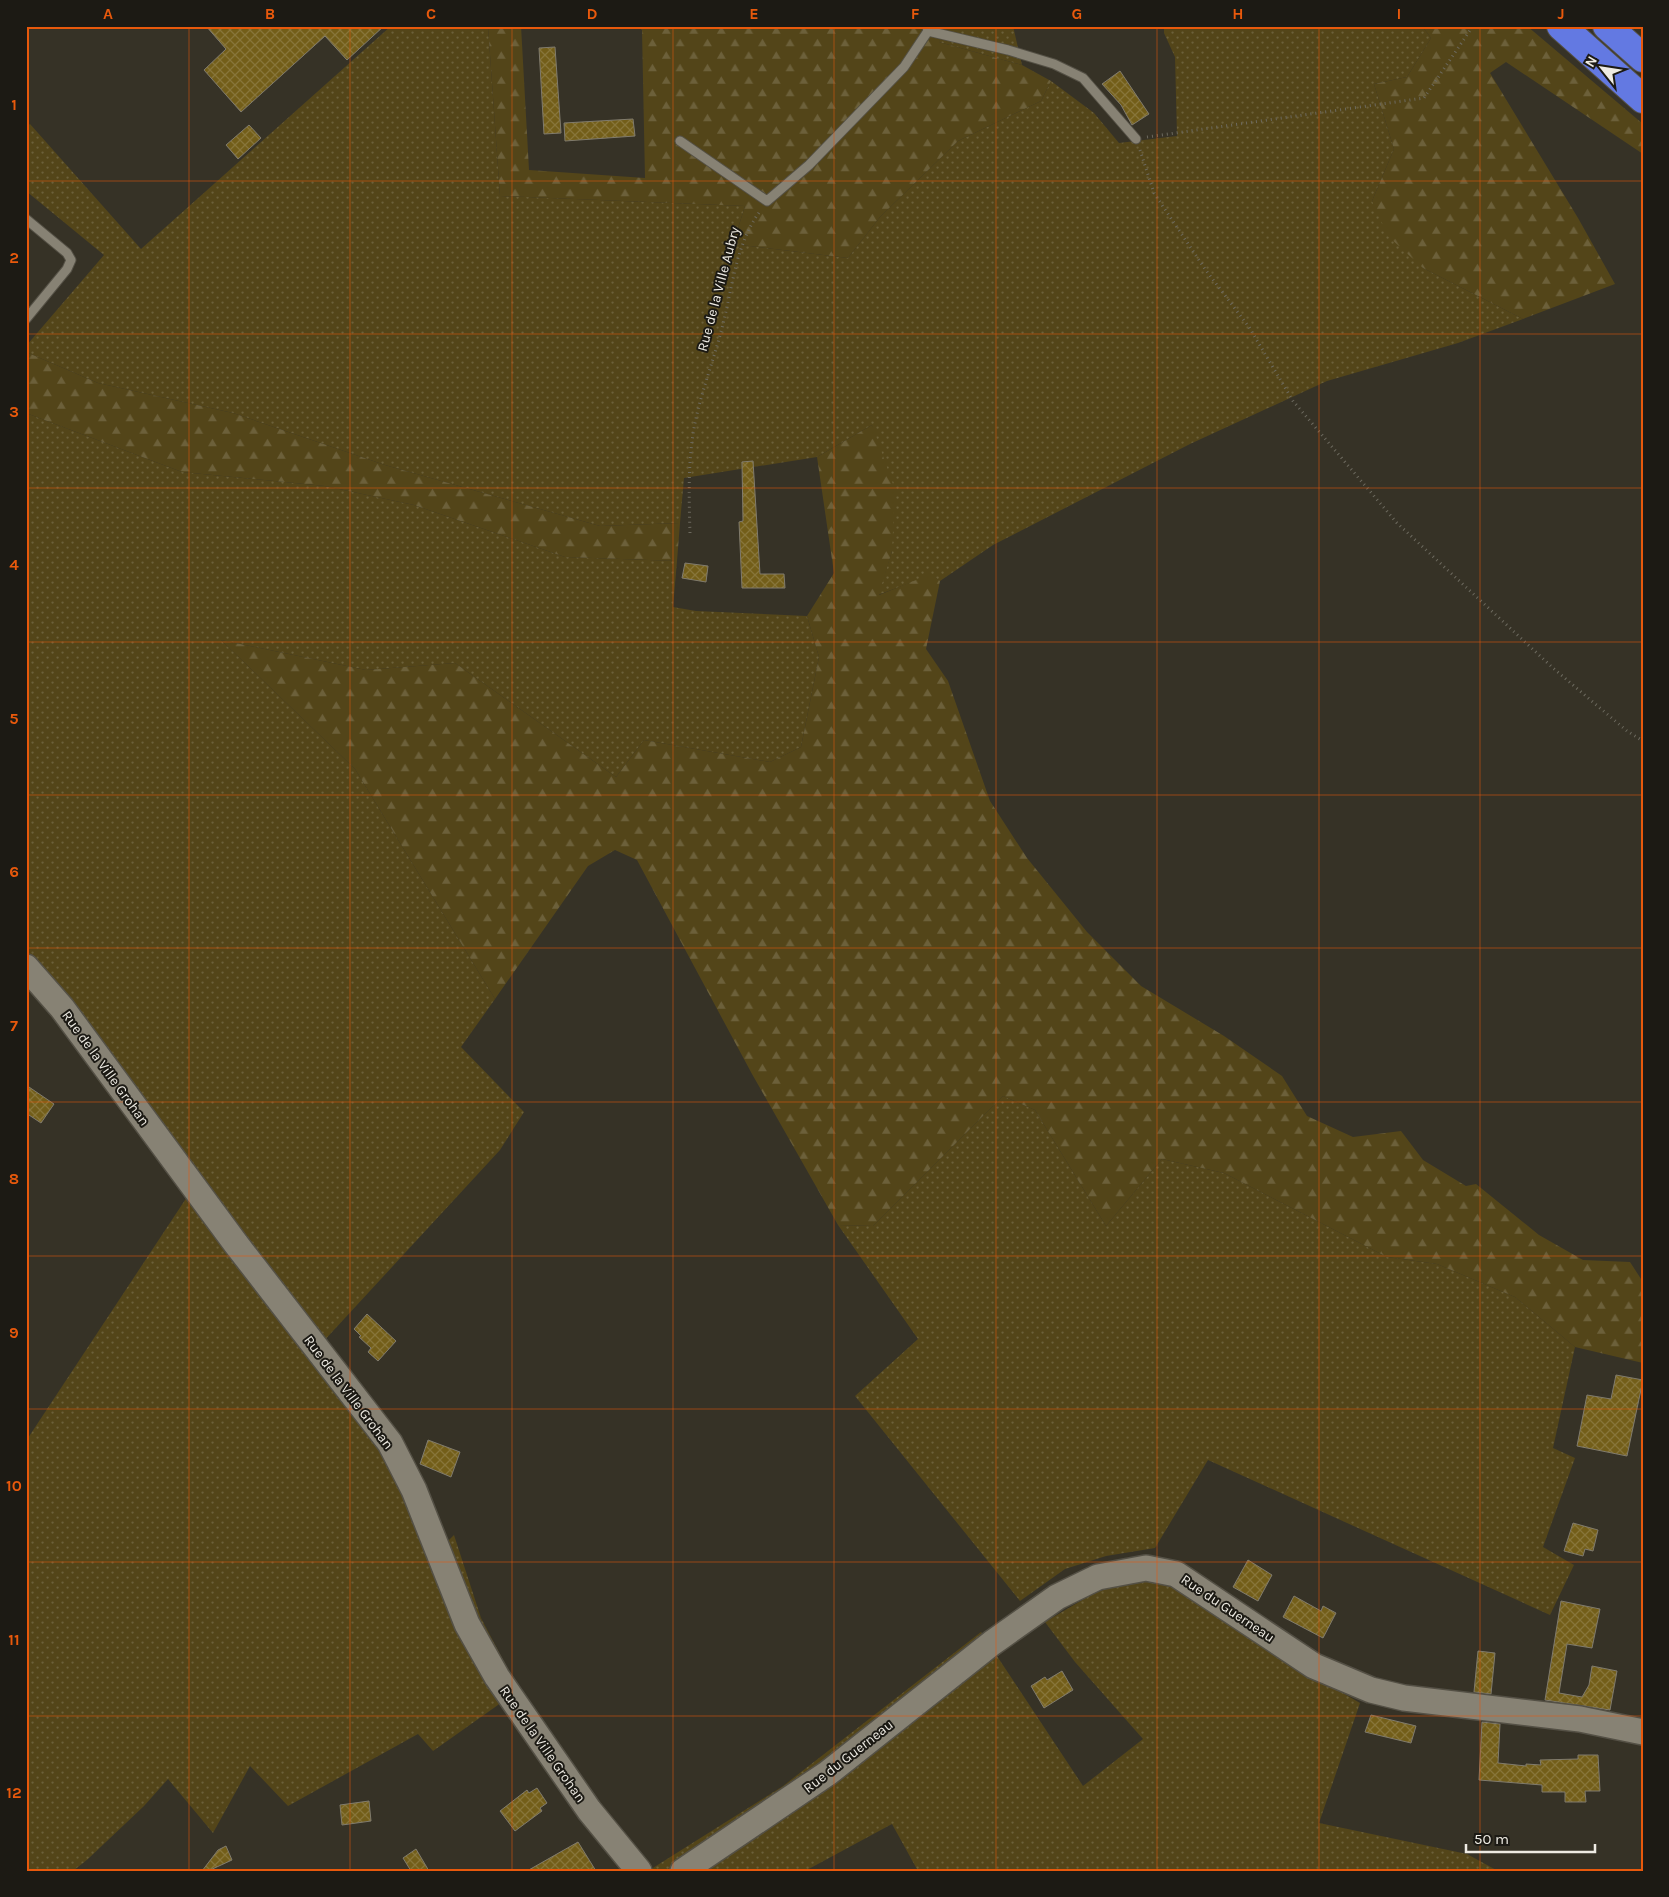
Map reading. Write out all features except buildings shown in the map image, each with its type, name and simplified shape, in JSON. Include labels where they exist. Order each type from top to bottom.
[{"type":"highway","points":[[1561,26],[1643,99]]},
{"type":"highway","points":[[1608,26],[1643,58]]},
{"type":"street","name":"Rue de la Ville Grohan","points":[[26,968],[62,1008],[236,1244],[390,1444],[414,1490],[467,1624],[497,1677],[589,1810],[639,1871]]},
{"type":"street","name":"Rue du Guerneau","points":[[683,1871],[828,1773],[992,1642],[1057,1597],[1098,1577],[1146,1568],[1176,1574],[1314,1666],[1371,1690],[1404,1698],[1580,1719],[1643,1732]]},
{"type":"lane","points":[[680,141],[767,201],[810,165],[904,67],[928,29],[1054,64],[1083,78],[1136,139]]},
{"type":"lane","points":[[26,219],[67,253],[71,260],[67,269],[26,319]]},
{"type":"path","points":[[1474,26],[1424,98],[1136,139],[1154,193],[1205,269],[1249,327],[1293,401],[1397,523],[1553,668],[1627,731],[1643,741]]},
{"type":"path","name":"Rue de la Ville Aubry","points":[[690,533],[688,492],[693,432],[720,339],[740,252],[751,223],[767,201]]},
{"type":"green space","points":[[391,26],[488,26],[500,196],[745,206],[733,244],[848,258],[880,217],[958,141],[1041,101],[1051,81],[1094,113],[1119,143],[1177,136],[1175,57],[1164,33],[1164,26],[1422,26],[1431,38],[1407,77],[1374,84],[1394,149],[1372,201],[1423,268],[1523,319],[1458,343],[1327,381],[1190,444],[993,545],[940,581],[931,575],[878,595],[892,551],[872,425],[817,457],[684,478],[680,523],[600,526],[385,465],[233,413],[98,383],[26,352],[26,346],[104,255],[26,191],[26,127],[30,124],[141,249]]},
{"type":"green space","points":[[488,26],[521,26],[529,170],[645,178],[642,30],[638,26],[940,26],[939,42],[1022,65],[1051,81],[1041,101],[958,141],[880,217],[848,258],[733,244],[745,206],[500,196]]},
{"type":"green space","points":[[940,26],[1013,26],[1022,65],[939,42]]},
{"type":"green space","points":[[1422,26],[1527,26],[1643,124],[1643,154],[1506,62],[1490,73],[1578,218],[1615,284],[1523,319],[1423,268],[1388,236],[1372,201],[1394,149],[1374,84],[1407,77],[1431,38]]},
{"type":"green space","points":[[26,352],[98,383],[233,413],[385,465],[600,526],[680,523],[677,561],[565,557],[414,505],[325,486],[182,472],[26,413]]},
{"type":"green space","points":[[26,413],[182,472],[325,486],[414,505],[565,557],[677,561],[673,607],[696,611],[807,616],[819,657],[801,747],[770,762],[644,740],[616,777],[455,663],[366,670],[221,640],[355,769],[495,999],[461,1047],[524,1112],[500,1150],[309,1357],[384,1453],[418,1527],[428,1561],[454,1535],[481,1618],[519,1690],[433,1751],[418,1734],[288,1806],[250,1766],[213,1833],[168,1779],[144,1806],[73,1871],[26,1871],[26,1441],[187,1197],[98,1080],[112,1060],[26,955]]},
{"type":"green space","points":[[872,425],[895,490],[892,551],[879,595],[931,574],[940,581],[926,649],[948,681],[990,801],[1027,858],[1087,932],[1141,986],[1224,1036],[1282,1076],[1307,1116],[1353,1137],[1401,1131],[1423,1160],[1466,1186],[1476,1184],[1539,1235],[1583,1260],[1630,1262],[1643,1282],[1643,1363],[1575,1347],[1515,1297],[1437,1264],[1387,1257],[1224,1173],[1162,1159],[1106,1226],[1035,1110],[1003,1096],[873,1226],[838,1225],[752,1074],[637,860],[615,850],[588,866],[495,999],[355,769],[221,640],[366,670],[455,663],[616,777],[644,740],[770,762],[801,747],[819,657],[807,616],[834,573],[817,457]]},
{"type":"green space","points":[[1003,1096],[1035,1110],[1106,1226],[1162,1159],[1224,1173],[1387,1257],[1437,1264],[1515,1297],[1575,1347],[1553,1448],[1575,1458],[1543,1547],[1574,1565],[1550,1615],[1208,1460],[1155,1548],[1106,1556],[1065,1569],[1020,1601],[855,1396],[918,1339],[838,1225],[873,1226]]},
{"type":"green space","points":[[1137,1579],[1167,1581],[1300,1668],[1360,1703],[1319,1823],[1467,1854],[1498,1871],[918,1871],[892,1824],[805,1871],[648,1871],[783,1786],[981,1632],[1083,1786],[1143,1739],[1075,1662],[1045,1622],[1094,1593]]}]
